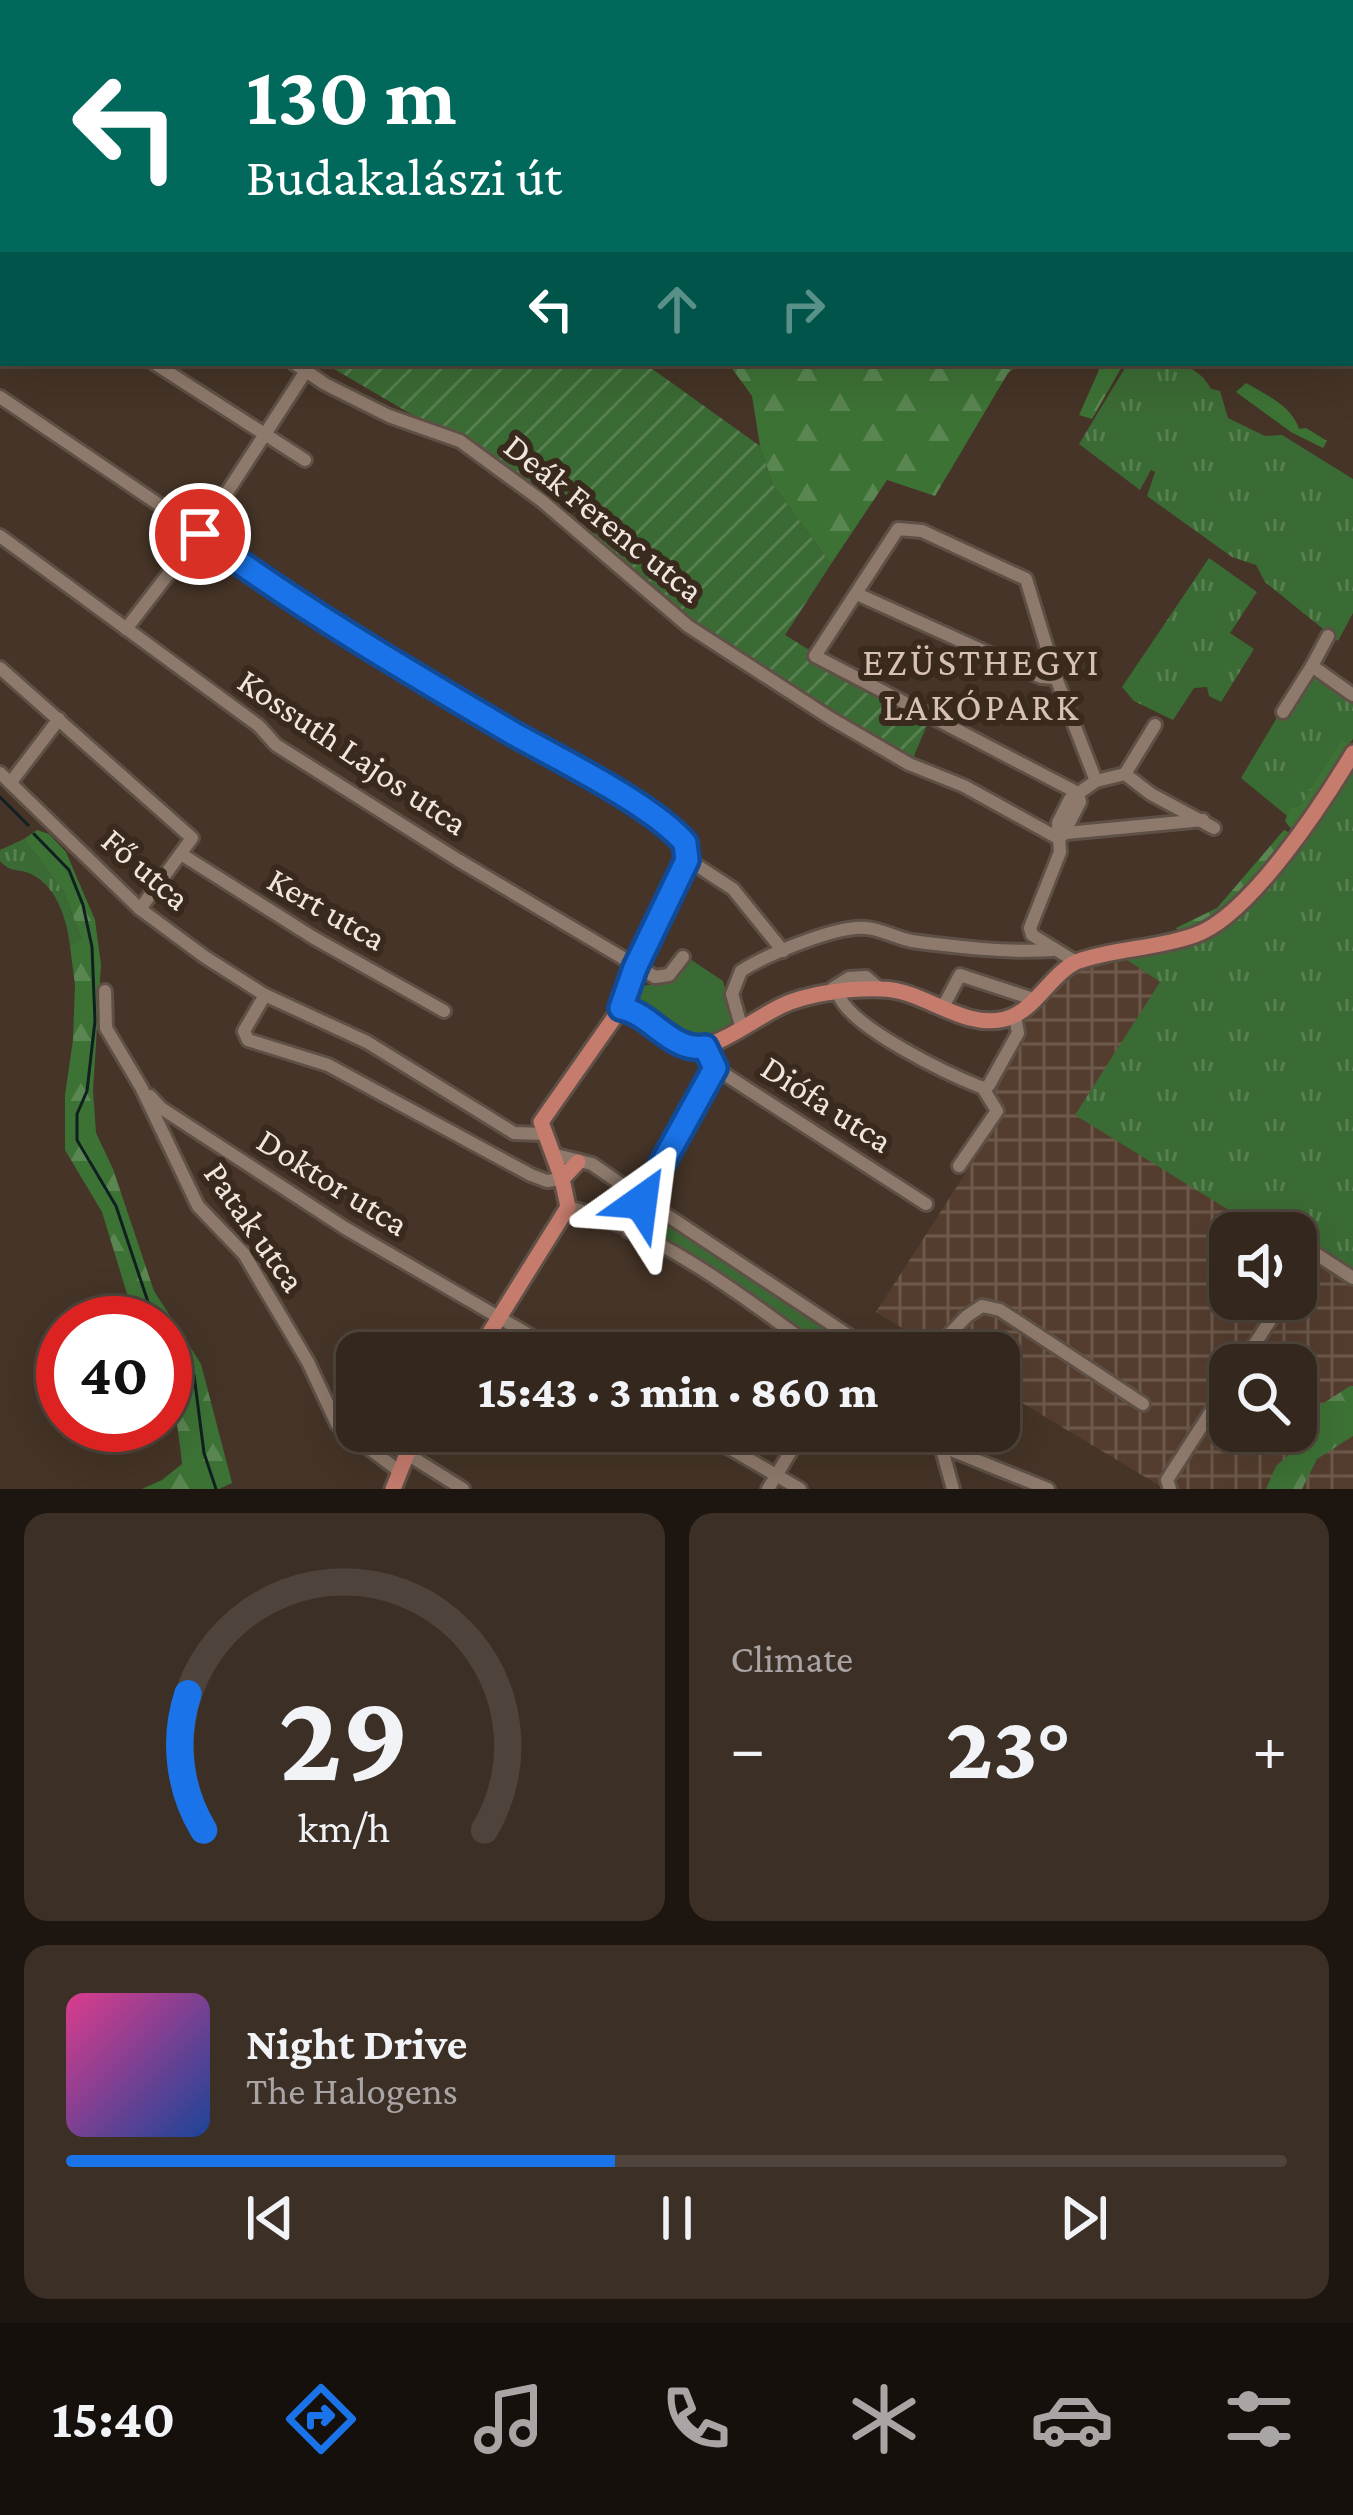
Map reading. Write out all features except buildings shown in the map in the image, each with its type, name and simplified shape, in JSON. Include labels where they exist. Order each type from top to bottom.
[{"type":"main road","points":[[491,1332],[568,1208],[543,1134],[544,1115],[621,1008],[682,1045],[705,1047],[798,999],[880,988],[991,1021],[1015,1016],[1076,962],[1174,941],[1221,921],[1309,821],[1353,753]]},
{"type":"main road","points":[[562,1179],[578,1162]]},
{"type":"main road","points":[[393,1489],[407,1454]]},
{"type":"street","points":[[159,366],[305,460]]},
{"type":"street","points":[[200,534],[267,435],[300,367]]},
{"type":"street","name":"Deák Ferenc utca","points":[[300,367],[389,416],[460,441],[542,501],[678,619],[909,764],[1062,836]]},
{"type":"street","points":[[0,398],[411,673],[666,825],[685,843],[687,860],[621,1008]]},
{"type":"street","points":[[1076,962],[1032,935],[1030,928],[1062,836],[1080,802],[1078,794],[814,656],[898,529],[922,531],[1026,579],[1056,678],[1096,781]]},
{"type":"street","name":"Kossuth Lajos utca","points":[[0,536],[259,726],[276,745],[635,968]]},
{"type":"street","points":[[126,629],[180,559]]},
{"type":"street","points":[[857,594],[1041,677],[1056,678]]},
{"type":"street","points":[[1283,712],[1328,636]]},
{"type":"street","points":[[1312,666],[1353,695]]},
{"type":"street","points":[[0,668],[192,838],[140,909]]},
{"type":"street","points":[[5,777],[59,719]]},
{"type":"street","points":[[1078,794],[1096,781],[1125,774],[1155,725]]},
{"type":"street","points":[[1062,836],[1208,824],[1151,794],[1125,774]]},
{"type":"street","name":"Fő utca","points":[[5,777],[140,909],[265,995],[367,1042],[523,1136]]},
{"type":"street","name":"Kert utca","points":[[181,854],[314,938],[444,1011]]},
{"type":"street","points":[[687,860],[733,889],[783,951]]},
{"type":"street","points":[[742,1029],[732,994],[735,978],[746,967],[842,931],[866,928],[923,942],[1026,952],[1054,950]]},
{"type":"street","points":[[635,968],[655,977],[669,975],[683,957]]},
{"type":"street","points":[[943,1007],[959,975],[1033,999]]},
{"type":"street","name":"Patak utca","points":[[105,991],[106,1028],[141,1087],[198,1206],[244,1254],[308,1362],[337,1424],[399,1471]]},
{"type":"street","points":[[835,994],[849,1011],[898,1045],[983,1088],[997,1111],[959,1166]]},
{"type":"street","points":[[265,995],[244,1030],[248,1040],[328,1065],[466,1142],[547,1181],[562,1179]]},
{"type":"street","points":[[983,1088],[1018,1033],[1015,1016]]},
{"type":"street","name":"Diófa utca","points":[[705,1047],[715,1068],[926,1204]]},
{"type":"street","points":[[628,1231],[641,1198],[715,1068]]},
{"type":"street","name":"Doktor utca","points":[[141,1087],[161,1108],[327,1216],[523,1332]]},
{"type":"street","points":[[510,1163],[523,1136],[543,1134]]},
{"type":"street","points":[[552,1154],[599,1168],[843,1332]]},
{"type":"street","points":[[568,1208],[628,1231],[713,1277],[790,1332]]},
{"type":"street","points":[[1317,1255],[1353,1278]]},
{"type":"street","points":[[951,1332],[982,1306],[1000,1310],[1143,1404]]},
{"type":"street","points":[[1170,1489],[1166,1480],[1209,1414]]},
{"type":"street","points":[[738,1452],[800,1489]]},
{"type":"street","points":[[768,1489],[790,1452]]},
{"type":"street","points":[[943,1452],[953,1489]]},
{"type":"street","points":[[956,1452],[1048,1489]]},
{"type":"street","points":[[407,1454],[463,1489]]},
{"type":"shaded area","points":[[1108,947],[1160,982],[1076,1115],[1232,1212],[1209,1212],[1209,1320],[1317,1320],[1317,1265],[1353,1286],[1353,1489],[1165,1489],[1020,1402],[1020,1332],[908,1332],[876,1312],[1003,1115],[985,1081],[1012,1032],[1010,1012],[1052,971],[1081,952]]},
{"type":"green space","points":[[329,366],[648,366],[760,446],[773,485],[831,564],[785,635],[928,723],[913,758],[805,702],[658,601],[569,507]]},
{"type":"green space","points":[[730,366],[1016,366],[935,496],[887,480],[831,564],[773,485],[760,446],[752,396]]},
{"type":"green space","points":[[1097,366],[1122,366],[1092,419],[1079,415]]},
{"type":"green space","points":[[1126,366],[1182,366],[1220,391],[1228,418],[1265,436],[1282,435],[1353,479],[1353,613],[1338,641],[1265,582],[1256,565],[1232,557],[1147,496],[1155,472],[1151,470],[1140,490],[1079,444]]},
{"type":"green space","points":[[1246,383],[1284,407],[1299,429],[1306,428],[1327,441],[1323,448],[1291,432],[1236,392]]},
{"type":"green space","points":[[1209,558],[1257,592],[1230,633],[1254,649],[1221,702],[1209,696],[1207,687],[1194,688],[1173,720],[1134,701],[1122,687]]},
{"type":"green space","points":[[1313,671],[1353,701],[1353,739],[1291,819],[1241,778],[1278,716],[1285,713]]},
{"type":"green space","points":[[1341,741],[1348,743],[1347,752],[1292,830],[1285,821],[1290,808],[1300,807]]},
{"type":"green space","points":[[1353,761],[1353,1286],[1317,1265],[1317,1212],[1232,1212],[1075,1115],[1160,982],[1108,947],[1196,930],[1233,898]]},
{"type":"green space","points":[[37,830],[49,834],[66,852],[95,920],[101,965],[93,1090],[96,1133],[157,1296],[128,1296],[102,1212],[65,1150],[75,985],[70,946],[81,938],[63,890],[24,839]]},
{"type":"green space","points":[[1284,830],[1290,833],[1241,892],[1213,916],[1179,932],[1176,928],[1217,908]]},
{"type":"green space","points":[[24,839],[63,890],[81,938],[70,946],[63,913],[45,884],[0,861],[0,850]]},
{"type":"green space","points":[[690,959],[723,981],[735,1024],[710,1039],[692,1042],[629,1000],[639,987],[673,979]]},
{"type":"green space","points":[[650,1219],[664,1228],[670,1224],[832,1332],[800,1332],[735,1286],[658,1241],[662,1234],[646,1223]]},
{"type":"green space","points":[[192,1350],[201,1364],[232,1483],[219,1489],[142,1489],[182,1464],[180,1452],[192,1452]]},
{"type":"green space","points":[[1353,1386],[1353,1436],[1317,1459],[1302,1489],[1266,1489],[1276,1466],[1292,1452],[1317,1452],[1319,1406]]},
{"type":"waterway","points":[[0,797],[28,825]]},
{"type":"waterway","points":[[34,834],[69,870],[83,905],[92,947],[95,1021],[87,1091],[77,1114],[77,1140],[116,1206],[146,1296]]},
{"type":"waterway","points":[[192,1372],[204,1453],[216,1489]]},
{"type":"district","name":"EZÜSTHEGYI LAKÓPARK","points":[[982,684]]},
{"type":"route","points":[[200,534],[428,683],[666,825],[685,843],[687,860],[678,884],[635,968],[621,1008],[682,1045],[705,1047],[715,1068],[641,1202]]}]
